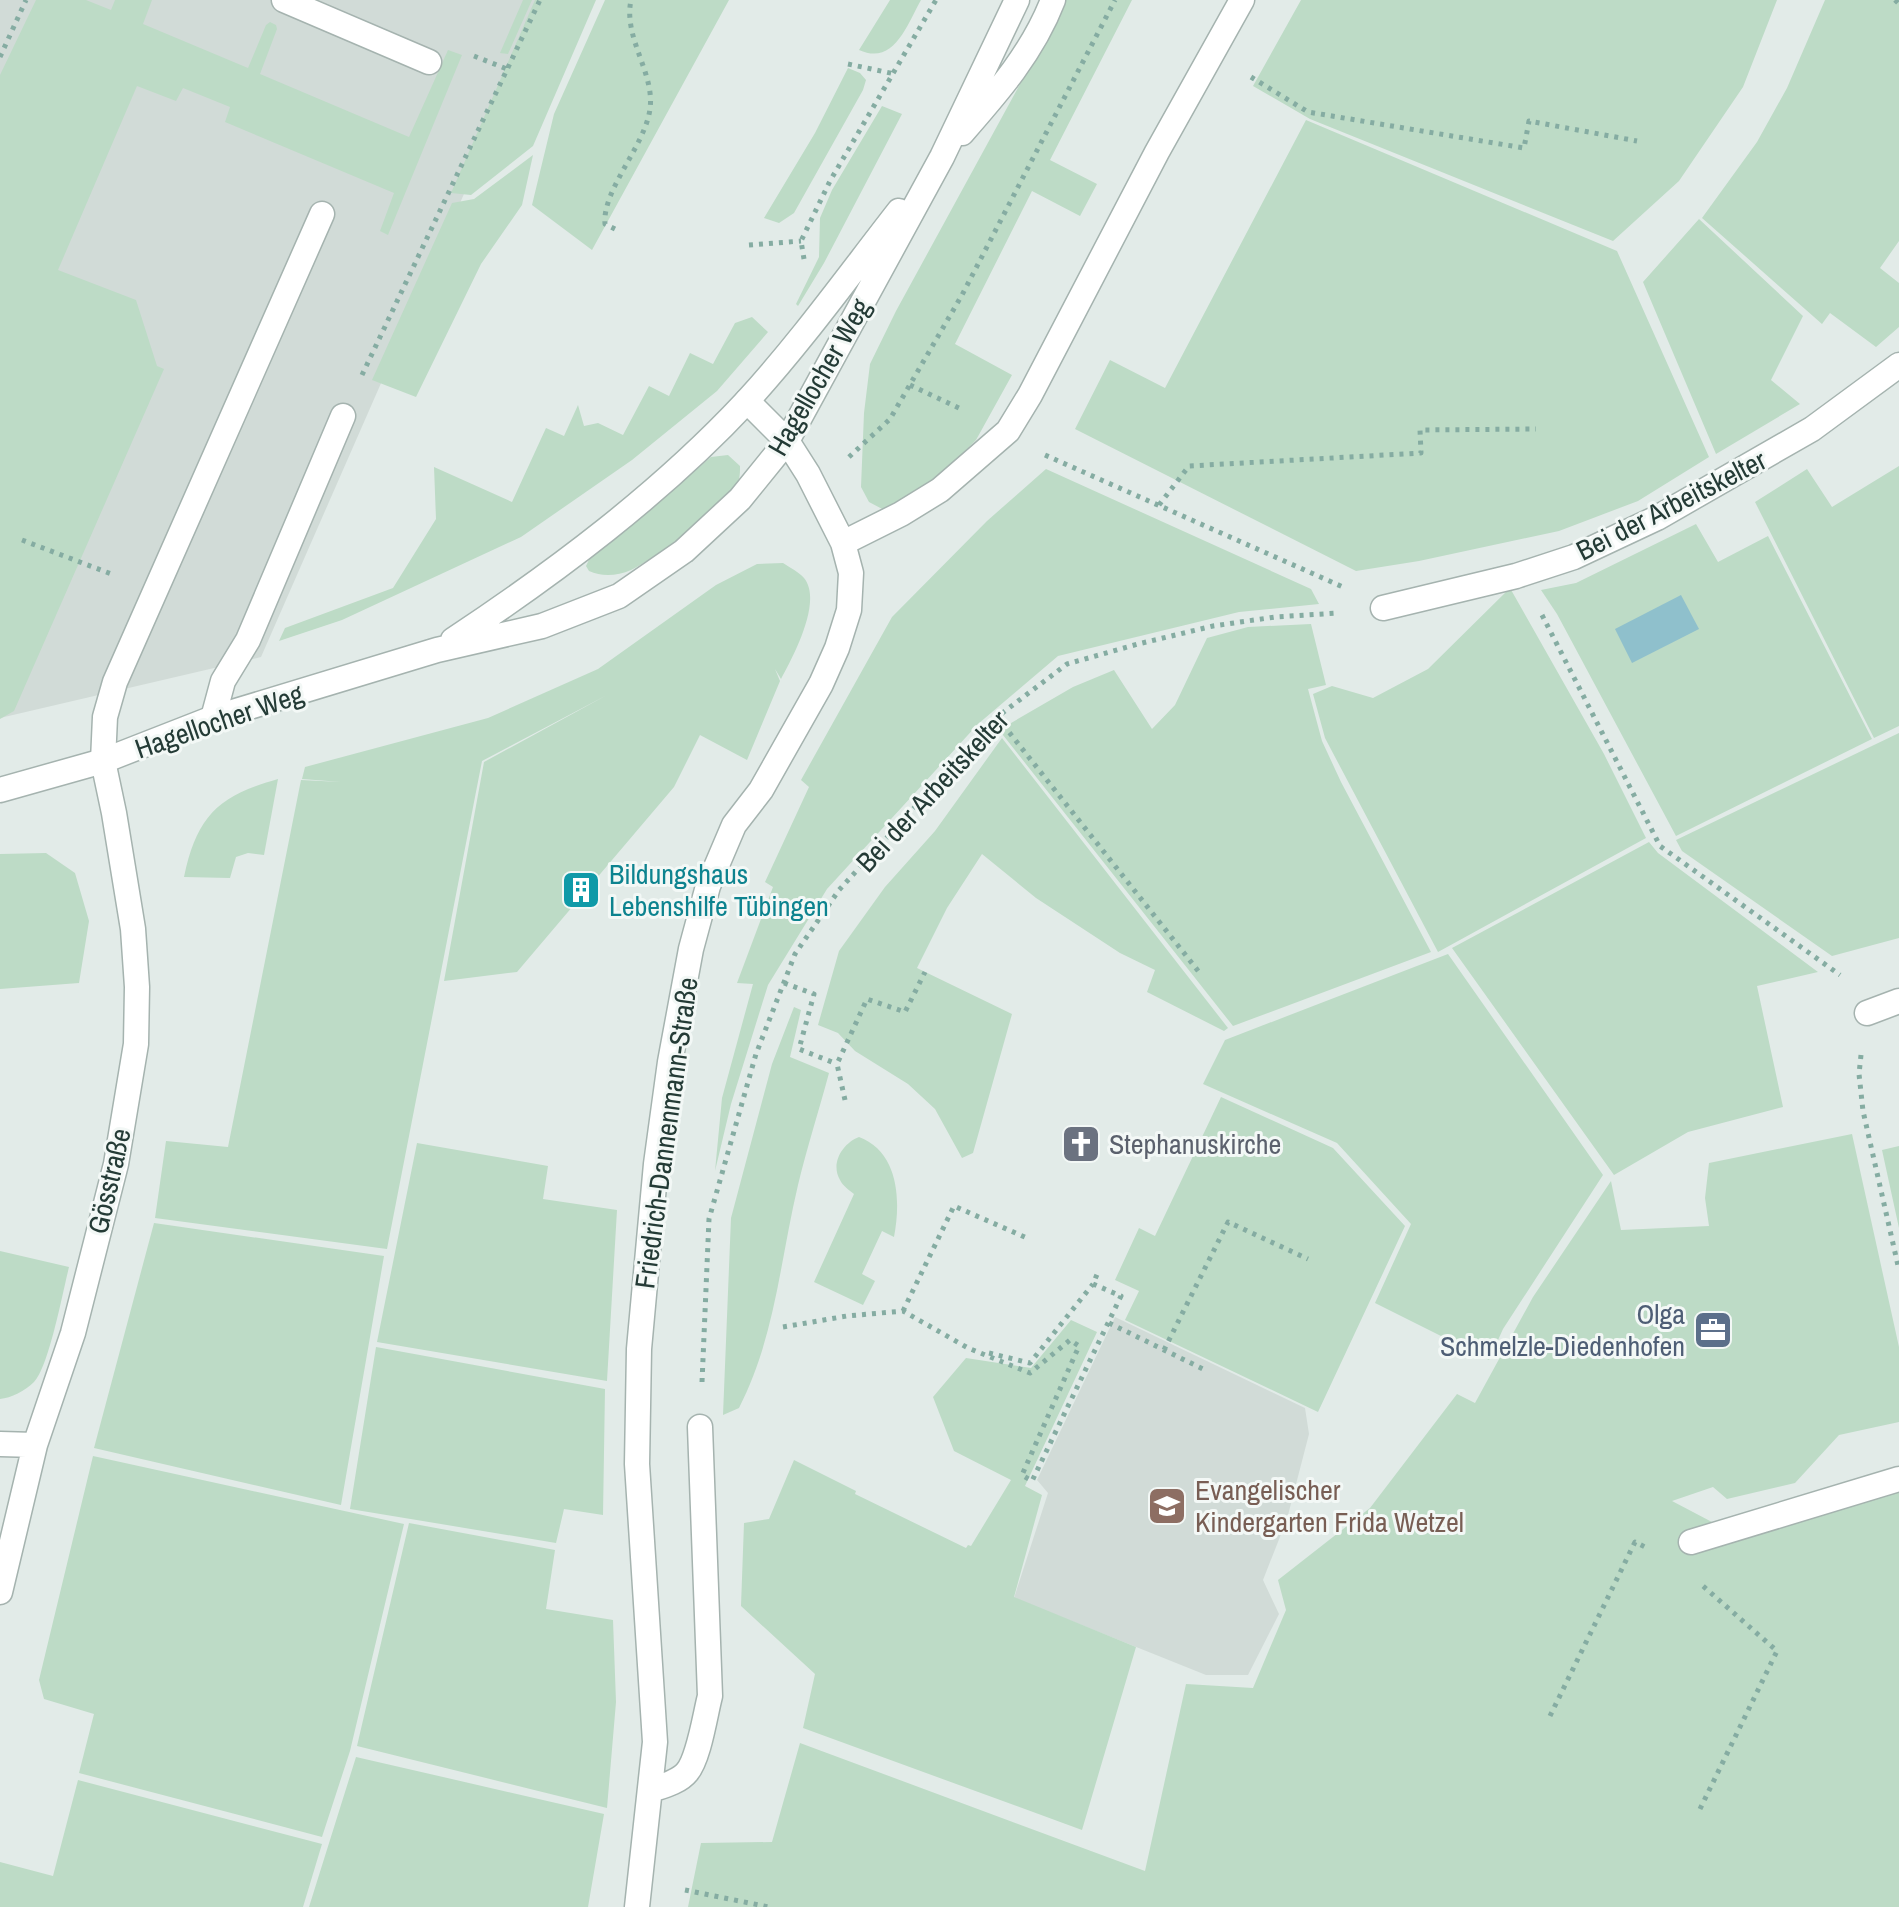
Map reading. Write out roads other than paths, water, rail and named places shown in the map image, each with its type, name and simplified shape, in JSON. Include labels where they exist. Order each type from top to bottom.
[{"type":"street","points":[[284,0],[429,62]]},
{"type":"street","name":"Hagellocher Weg","points":[[0,790],[103,761],[213,718],[437,650],[542,626],[619,596],[684,551],[740,499],[787,441],[942,157],[1017,0]]},
{"type":"street","name":"Hagellocher Weg","points":[[437,650],[532,587],[623,515],[689,459],[747,401],[1000,89],[1026,54],[1053,0]]},
{"type":"street","points":[[843,543],[940,490],[1008,431],[1242,0]]},
{"type":"street","name":"Gösstraße","points":[[0,1592],[35,1445],[73,1333],[116,1164],[136,1044],[137,987],[133,929],[103,761],[105,717],[115,682],[322,214]]},
{"type":"street","name":"Bei der Arbeitskelter","points":[[1383,608],[1574,557],[1657,518],[1812,429],[1899,365]]},
{"type":"street","name":"Friedrich-Dannenmann-Straße","points":[[637,1907],[655,1742],[637,1464],[639,1349],[656,1164],[670,1062],[691,949],[708,886],[734,825],[761,790],[800,723],[837,648],[849,610],[851,573],[843,543],[815,487],[787,441],[747,401]]},
{"type":"street","points":[[213,718],[223,681],[248,640],[343,416]]},
{"type":"street","points":[[1867,1013],[1899,1001]]},
{"type":"street","points":[[651,1790],[673,1782],[687,1772],[701,1738],[710,1696],[700,1427]]},
{"type":"street","points":[[0,1444],[35,1445]]},
{"type":"street","points":[[1691,1542],[1899,1479]]},
{"type":"water","points":[[1681,595],[1699,629],[1632,663],[1615,629]]},
{"type":"place","name":"Bildungshaus Lebenshilfe Tübingen","points":[[581,890]]},
{"type":"place","name":"Stephanuskirche","points":[[1081,1144]]},
{"type":"place","name":"Olga Schmelzle-Diedenhofen","points":[[1713,1330]]},
{"type":"place","name":"Evangelischer Kindergarten Frida Wetzel","points":[[1167,1506]]}]
